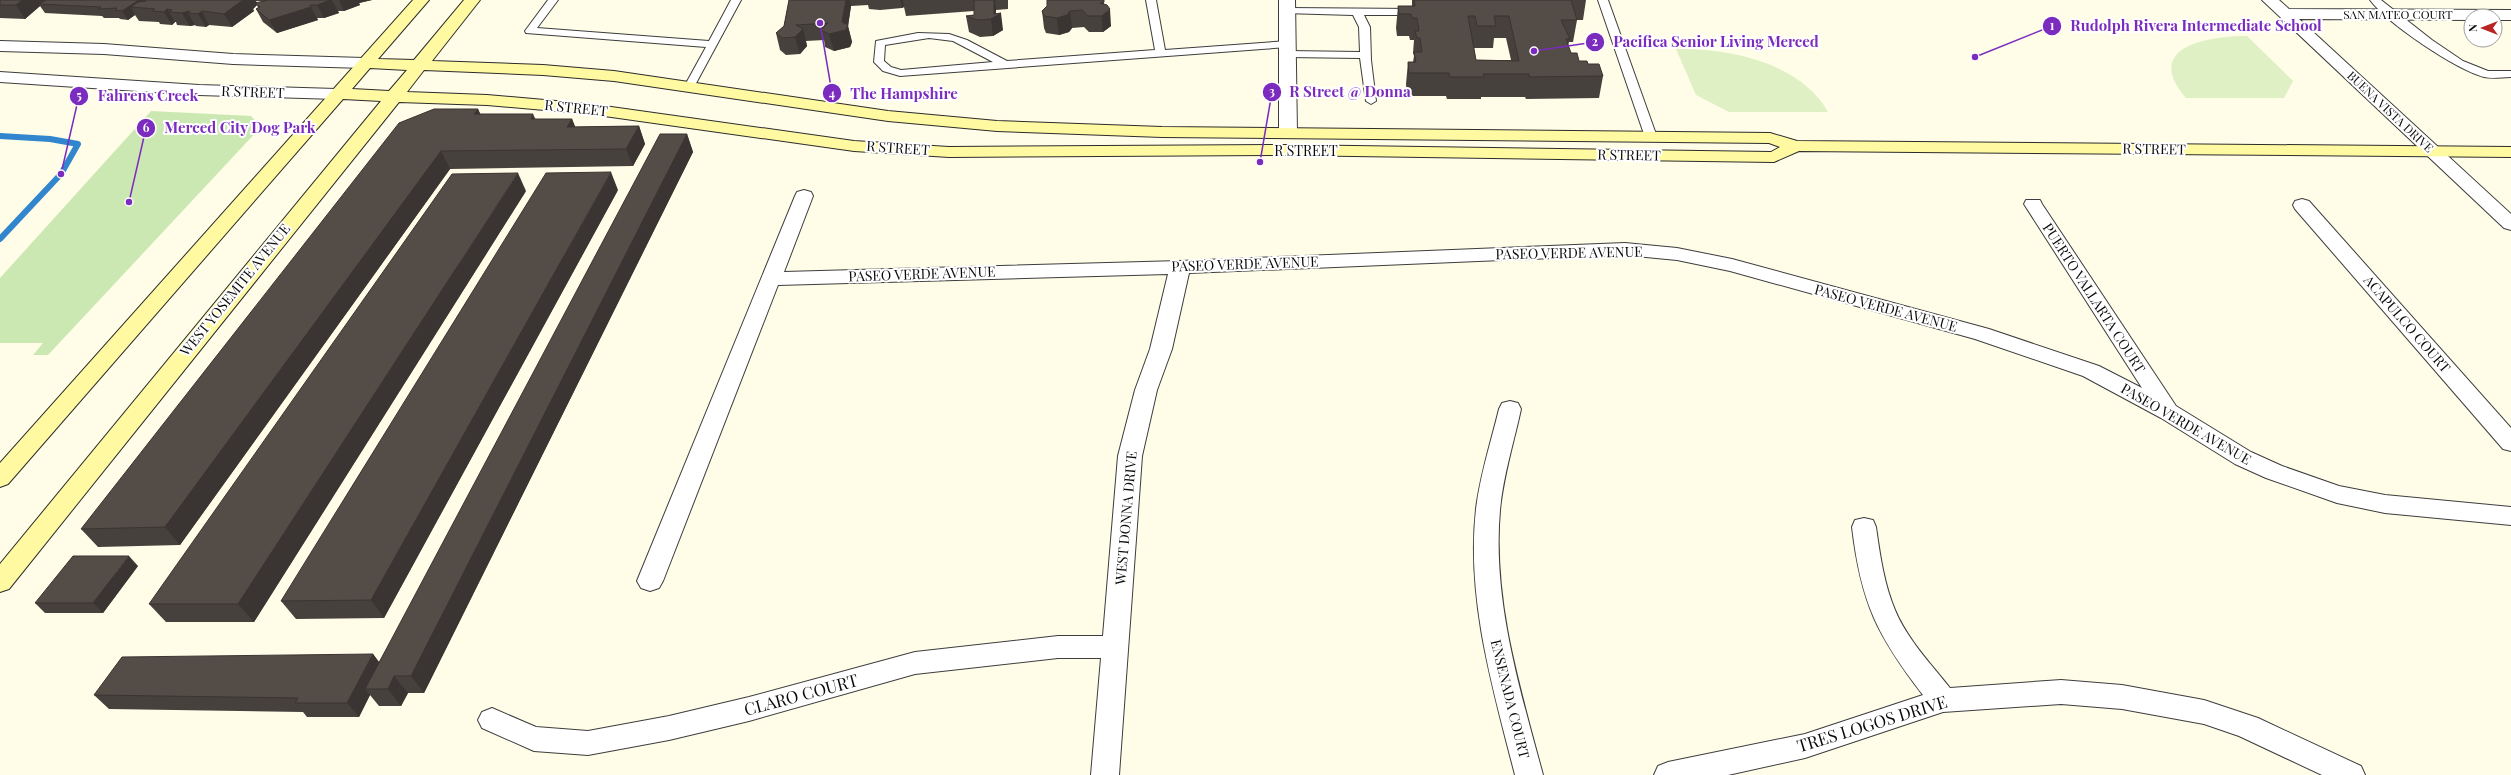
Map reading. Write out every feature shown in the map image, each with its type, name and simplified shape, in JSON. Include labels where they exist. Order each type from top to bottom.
[{"type":"street","points":[[0,478],[336,94],[421,0]]},
{"type":"street","name":"WEST YOSEMITE AVENUE","points":[[0,582],[391,97],[472,0]]},
{"type":"street","name":"BUENA VISTA DRIVE","points":[[2270,0],[2511,224]]},
{"type":"street","points":[[1287,5],[1288,133]]},
{"type":"street","name":"SAN MATEO COURT","points":[[2285,14],[2511,15]]},
{"type":"street","name":"R STREET","points":[[0,46],[104,49],[233,59],[542,70],[614,76],[888,116],[997,126],[1162,132],[1770,138],[1796,146],[2511,152]]},
{"type":"street","name":"R STREET","points":[[0,77],[199,90],[487,100],[590,109],[854,146],[949,152],[1043,153],[1285,150],[1774,157],[1796,146]]},
{"type":"street","points":[[650,581],[804,196]]},
{"type":"street","name":"PUERTO VALLARTA COURT","points":[[2032,204],[2169,412]]},
{"type":"street","name":"ACAPULCO COURT","points":[[2302,205],[2511,443]]},
{"type":"street","name":"PASEO VERDE AVENUE","points":[[772,279],[1180,267],[1625,249],[1677,254],[1732,265],[1982,334],[2091,371],[2169,412],[2243,458],[2274,472],[2337,494],[2385,504],[2511,516]]},
{"type":"street","name":"WEST DONNA DRIVE","points":[[1105,775],[1130,456],[1146,390],[1161,349],[1180,267]]},
{"type":"street","name":"ENSENADA COURT","points":[[1510,409],[1488,509],[1486,554],[1496,647],[1529,775]]},
{"type":"street","points":[[1864,527],[1871,574],[1881,605],[1905,651],[1943,700]]},
{"type":"street","name":"CLARO COURT","points":[[492,720],[534,739],[588,743],[749,710],[915,663],[971,654],[1058,647],[1115,647]]},
{"type":"street","name":"TRES LOGOS DRIVE","points":[[1668,775],[1723,769],[1805,746],[1943,700],[2061,692],[2122,696],[2204,712],[2248,727],[2351,775]]},
{"type":"lane","points":[[553,0],[530,31],[712,44]]},
{"type":"lane","points":[[689,87],[736,0]]},
{"type":"lane","points":[[1151,0],[1160,52]]},
{"type":"lane","points":[[1603,0],[1651,137]]},
{"type":"lane","points":[[2374,0],[2422,38],[2469,67],[2487,74],[2511,74]]},
{"type":"lane","points":[[1287,5],[1356,12],[1426,12]]},
{"type":"lane","points":[[1356,12],[1362,19],[1366,41],[1365,56],[1371,101]]},
{"type":"lane","points":[[1006,64],[991,58],[957,39],[942,36],[894,39],[880,43],[878,51],[878,62],[887,69],[900,73],[1160,52],[1288,49],[1365,56]]},
{"type":"green space","points":[[2247,36],[2293,81],[2284,98],[2186,98],[2174,81],[2171,67],[2175,56],[2185,48],[2199,42]]},
{"type":"green space","points":[[1676,49],[1718,51],[1761,61],[1800,81],[1816,95],[1828,112],[1729,112],[1696,95]]},
{"type":"green space","points":[[151,111],[251,116],[261,127],[48,355],[33,355],[43,343],[0,343],[0,278]]},
{"type":"building","points":[[0,0],[22,0],[16,5],[0,5]]},
{"type":"building","points":[[46,0],[139,0],[122,11],[115,10],[117,8],[98,9],[101,7],[39,4]]},
{"type":"building","points":[[243,0],[224,14],[202,11],[198,14],[188,13],[190,11],[182,13],[169,12],[172,10],[167,9],[164,12],[152,11],[155,9],[131,7],[138,2],[146,1],[141,1]]},
{"type":"building","points":[[268,0],[331,0],[317,5],[310,5],[311,7],[269,20],[256,9],[260,7],[255,3]]},
{"type":"building","points":[[789,0],[846,0],[842,22],[848,25],[846,30],[829,34],[821,30],[828,23],[796,25],[803,29],[795,37],[782,38],[776,33],[784,26]]},
{"type":"building","points":[[974,0],[994,0],[994,14],[1001,13],[991,19],[977,20],[966,16],[974,15]]},
{"type":"building","points":[[1047,0],[1104,0],[1104,2],[1100,3],[1107,5],[1110,9],[1102,16],[1088,16],[1082,10],[1070,11],[1067,15],[1057,18],[1044,16],[1042,11],[1047,6]]},
{"type":"building","points":[[1414,0],[1571,0],[1577,20],[1561,20],[1570,39],[1566,39],[1571,53],[1577,53],[1579,61],[1587,61],[1588,64],[1599,64],[1603,76],[1529,77],[1529,74],[1483,74],[1484,77],[1450,77],[1449,73],[1409,73],[1408,62],[1416,62],[1414,52],[1422,52],[1420,38],[1417,38],[1415,31],[1419,31],[1417,18],[1412,18],[1411,14],[1399,14],[1398,6],[1415,6]],"holes":[[[1468,16],[1475,16],[1477,26],[1496,26],[1494,16],[1509,16],[1519,61],[1476,60]]]},
{"type":"building","points":[[434,109],[478,109],[474,114],[533,114],[531,119],[572,119],[567,127],[639,126],[626,149],[441,151],[165,527],[81,529],[399,123]]},
{"type":"building","points":[[660,134],[687,134],[411,676],[394,676],[388,689],[365,689]]},
{"type":"building","points":[[611,172],[371,600],[281,601],[546,173]]},
{"type":"building","points":[[518,173],[238,604],[149,604],[452,174]]},
{"type":"building","points":[[73,556],[129,556],[93,603],[35,603]]},
{"type":"building","points":[[373,654],[347,703],[295,703],[298,698],[94,695],[122,657]]},
{"type":"waterway","points":[[0,136],[50,139],[78,144],[61,174],[0,239]]},
{"type":"place","name":"The Hampshire","points":[[820,23]]},
{"type":"place","name":"Pacifica Senior Living Merced","points":[[1534,51]]},
{"type":"place","name":"Rudolph Rivera Intermediate School","points":[[1975,57]]},
{"type":"place","name":"R Street @ Donna","points":[[1260,162]]},
{"type":"place","name":"Fahrens Creek","points":[[61,174]]},
{"type":"place","name":"Merced City Dog Park","points":[[129,202]]}]
